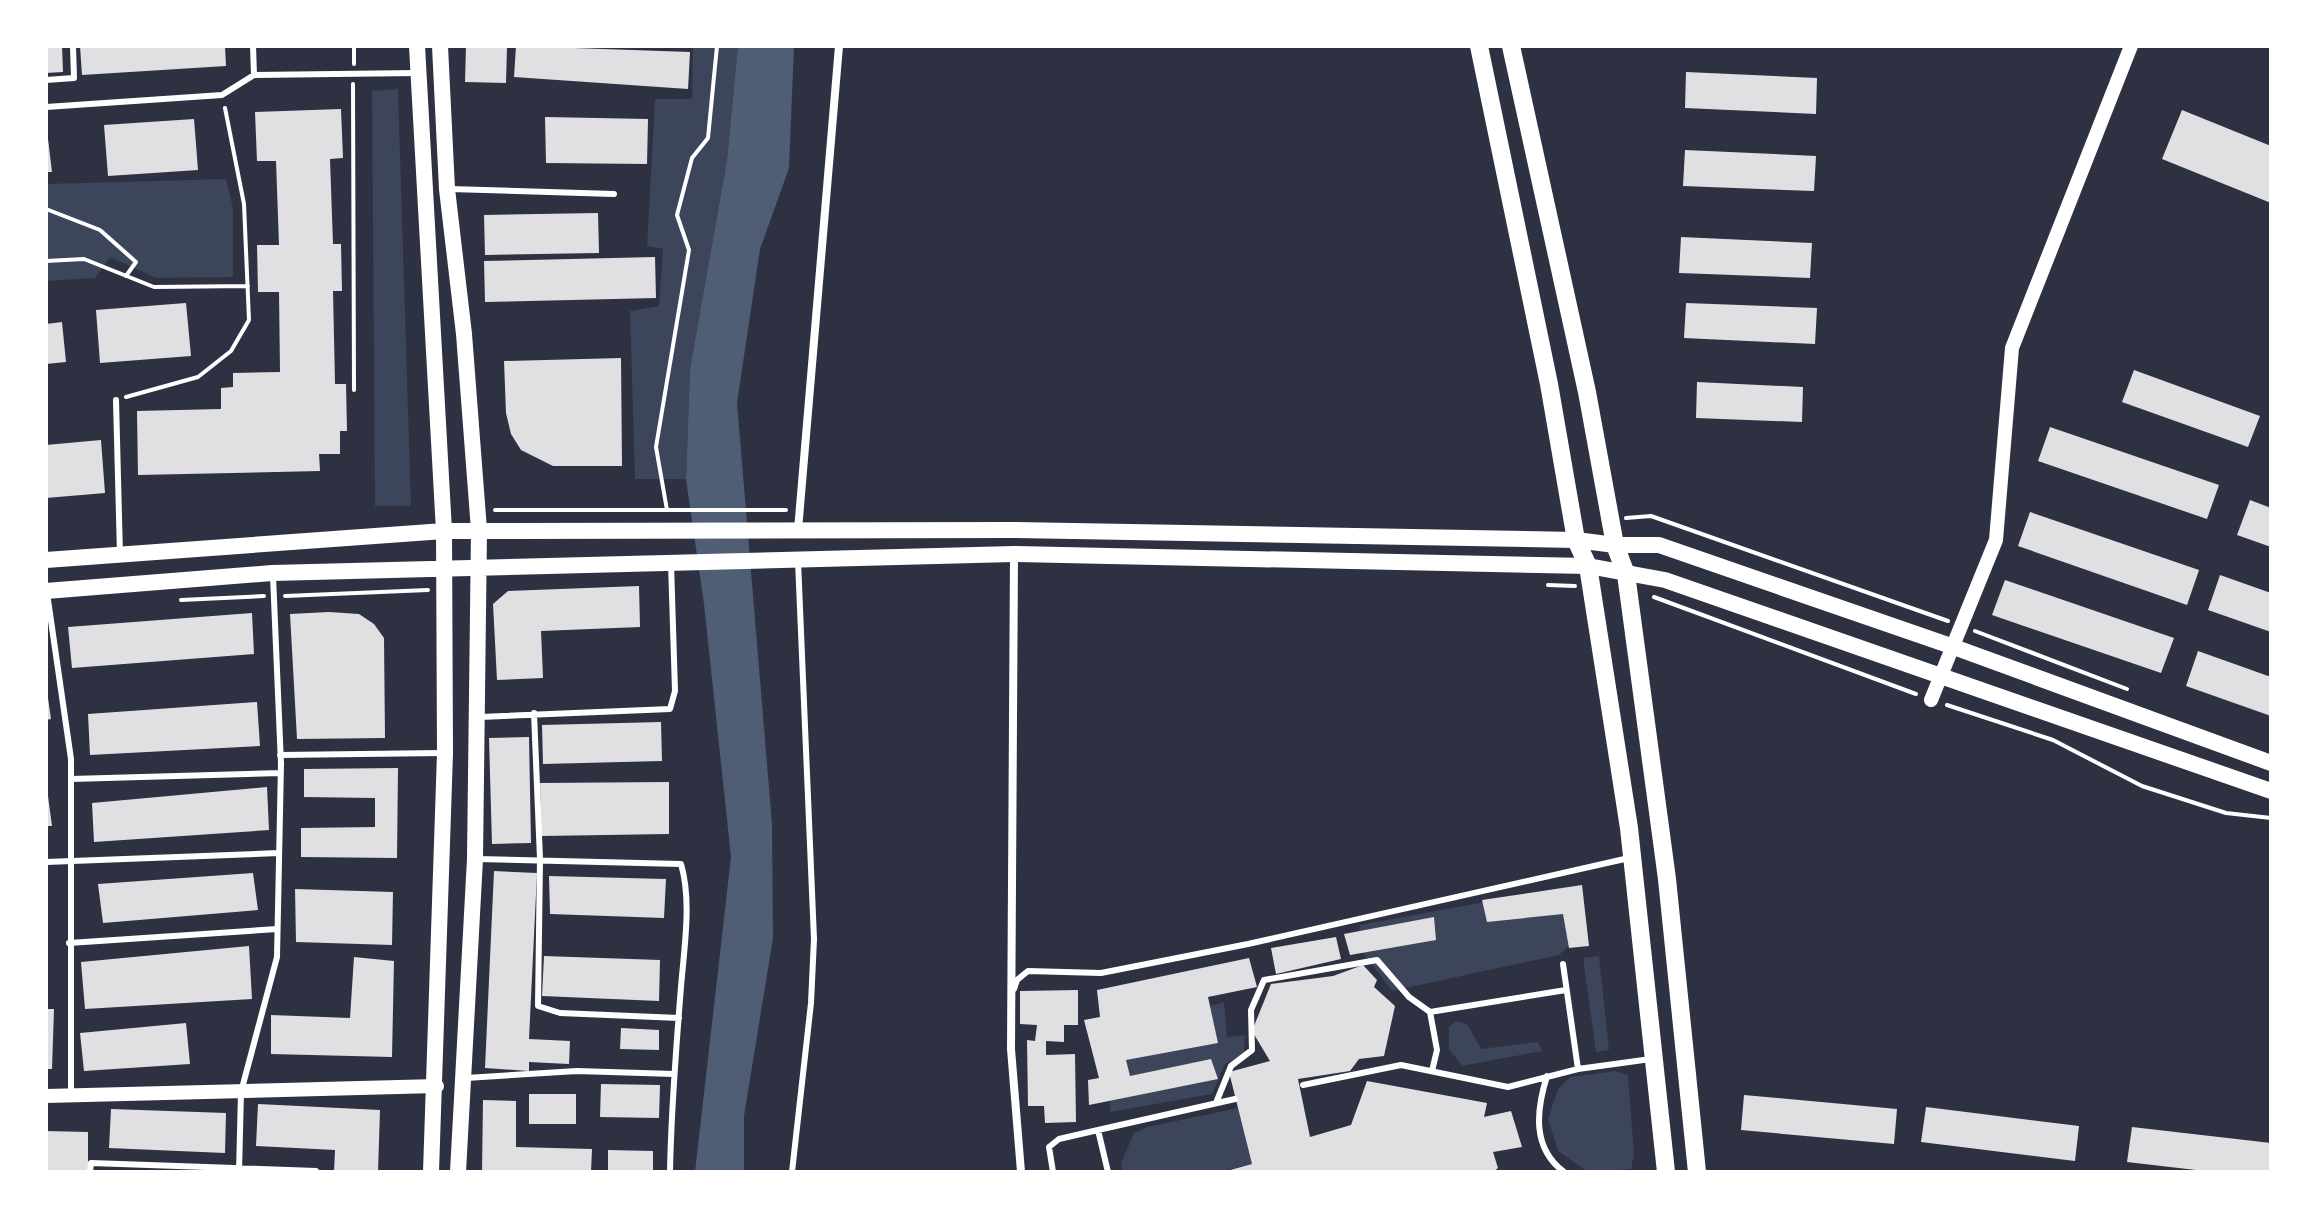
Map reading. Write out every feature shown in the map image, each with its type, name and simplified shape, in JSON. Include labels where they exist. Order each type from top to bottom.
[{"type":"main road","points":[[417,46],[444,531],[445,753],[437,1086],[431,1172]]},
{"type":"main road","points":[[440,46],[447,189],[479,530],[475,859],[458,1172]]},
{"type":"main road","points":[[1479,46],[1549,384],[1576,540],[1588,566],[1632,857],[1665,1172]]},
{"type":"main road","points":[[1511,46],[1587,392],[1615,545],[1626,581],[1667,879],[1697,1172]]},
{"type":"main road","points":[[46,560],[479,530],[798,530],[1576,540],[1615,545],[1659,545],[1951,646],[2271,763]]},
{"type":"main road","points":[[46,591],[272,573],[1014,554],[1588,566],[1626,581],[1665,580],[2271,791]]},
{"type":"street","points":[[798,530],[839,46]]},
{"type":"street","points":[[1931,700],[1996,540],[2012,348],[2131,46]]},
{"type":"street","points":[[1014,554],[1011,1049],[1021,1172]]},
{"type":"street","points":[[46,1096],[437,1086]]},
{"type":"lane","points":[[46,80],[74,78],[73,46]]},
{"type":"lane","points":[[253,46],[254,75]]},
{"type":"lane","points":[[46,107],[222,95],[254,75],[417,73]]},
{"type":"lane","points":[[447,189],[614,194]]},
{"type":"lane","points":[[116,400],[120,555]]},
{"type":"lane","points":[[792,1172],[811,1003],[814,939],[798,559]]},
{"type":"lane","points":[[476,717],[670,709],[675,691],[671,561]]},
{"type":"lane","points":[[239,1170],[241,1092],[277,957],[280,755],[272,573]]},
{"type":"lane","points":[[46,591],[71,759],[71,1095]]},
{"type":"lane","points":[[534,713],[540,859],[538,1006],[560,1013],[679,1018]]},
{"type":"lane","points":[[280,755],[445,753]]},
{"type":"lane","points":[[71,779],[280,773]]},
{"type":"lane","points":[[46,862],[279,853]]},
{"type":"lane","points":[[1012,994],[1017,980],[1028,971],[1101,973],[1248,944],[1632,857]]},
{"type":"lane","points":[[475,859],[681,864],[685,878],[685,919],[670,1172]]},
{"type":"lane","points":[[69,943],[277,929]]},
{"type":"lane","points":[[1216,1103],[1231,1066],[1252,1050],[1251,1010],[1264,980],[1377,960],[1409,997],[1430,1012],[1437,1050],[1432,1071]]},
{"type":"lane","points":[[1563,964],[1578,1069]]},
{"type":"lane","points":[[1430,1012],[1566,990]]},
{"type":"lane","points":[[1303,1085],[1401,1065],[1508,1087],[1578,1069],[1654,1059]]},
{"type":"lane","points":[[461,1078],[577,1071],[674,1074]]},
{"type":"lane","points":[[1547,1076],[1540,1099],[1541,1143],[1552,1163],[1564,1172]]},
{"type":"lane","points":[[1053,1172],[1049,1147],[1059,1139],[1235,1099]]},
{"type":"lane","points":[[1098,1130],[1108,1172]]},
{"type":"lane","points":[[90,1172],[91,1163],[316,1171]]},
{"type":"path","points":[[354,46],[354,390]]},
{"type":"path","points":[[677,530],[667,510],[656,447],[689,250],[677,215],[692,158],[708,138],[717,46]]},
{"type":"path","points":[[116,400],[198,377],[231,351],[249,320],[244,204],[222,95]]},
{"type":"path","points":[[46,209],[100,230],[136,262],[126,276]]},
{"type":"path","points":[[46,261],[84,259],[154,287],[248,286]]},
{"type":"path","points":[[478,510],[757,510]]},
{"type":"path","points":[[1626,581],[1931,700],[2053,740],[2142,786],[2226,813],[2271,818]]},
{"type":"path","points":[[1545,585],[1591,586]]},
{"type":"path","points":[[168,600],[443,590]]},
{"type":"shaded area","points":[[693,46],[738,46],[727,160],[690,369],[686,479],[635,479],[630,311],[659,306],[663,249],[647,246],[655,99],[692,99]]},
{"type":"shaded area","points":[[738,46],[794,46],[789,168],[760,249],[737,403],[772,824],[773,938],[744,1116],[744,1172],[695,1172],[731,857],[704,604],[686,479],[690,369],[727,160]]},
{"type":"shaded area","points":[[398,89],[411,506],[375,506],[372,91]]},
{"type":"shaded area","points":[[226,179],[233,208],[233,277],[156,278],[110,257],[95,278],[46,281],[46,184]]},
{"type":"shaded area","points":[[1567,887],[1574,941],[1559,955],[1392,991],[1358,946],[1360,925]]},
{"type":"shaded area","points":[[1599,956],[1609,1050],[1596,1052],[1583,958]]},
{"type":"shaded area","points":[[1224,1002],[1227,1037],[1245,1035],[1244,1056],[1225,1064],[1212,1094],[1110,1112],[1108,1055],[1202,1008]]},
{"type":"shaded area","points":[[1457,1021],[1468,1025],[1481,1049],[1538,1042],[1542,1051],[1462,1066],[1449,1049],[1449,1027]]},
{"type":"shaded area","points":[[1615,1071],[1628,1075],[1634,1155],[1631,1169],[1588,1172],[1558,1151],[1548,1119],[1558,1089],[1570,1077]]},
{"type":"shaded area","points":[[1238,1108],[1252,1164],[1217,1172],[1122,1172],[1121,1163],[1134,1133],[1147,1127]]},
{"type":"building","points":[[46,46],[62,46],[63,72],[46,73]]},
{"type":"building","points":[[80,46],[225,46],[226,66],[82,75]]},
{"type":"building","points":[[466,46],[507,46],[506,83],[465,82]]},
{"type":"building","points":[[516,46],[690,52],[688,89],[514,77]]},
{"type":"building","points":[[1686,72],[1817,78],[1816,114],[1685,108]]},
{"type":"building","points":[[341,109],[343,158],[330,159],[333,244],[341,244],[342,291],[333,291],[335,384],[346,384],[347,431],[340,431],[340,454],[319,454],[320,471],[138,475],[137,411],[221,409],[221,388],[233,387],[233,373],[280,372],[279,292],[258,292],[257,245],[279,245],[276,161],[257,161],[255,112]]},
{"type":"building","points":[[2182,110],[2271,146],[2271,203],[2162,159]]},
{"type":"building","points":[[545,117],[648,119],[647,164],[546,163]]},
{"type":"building","points":[[194,119],[198,170],[108,176],[104,125]]},
{"type":"building","points":[[46,122],[52,172],[46,172]]},
{"type":"building","points":[[1685,150],[1816,156],[1814,191],[1683,186]]},
{"type":"building","points":[[598,213],[599,253],[485,255],[484,215]]},
{"type":"building","points":[[1681,237],[1812,243],[1810,278],[1679,273]]},
{"type":"building","points":[[655,257],[656,298],[485,302],[484,261]]},
{"type":"building","points":[[186,303],[191,356],[100,363],[96,310]]},
{"type":"building","points":[[1686,303],[1817,308],[1815,344],[1684,338]]},
{"type":"building","points":[[62,322],[66,362],[46,364],[46,324]]},
{"type":"building","points":[[621,358],[622,466],[553,466],[521,450],[511,434],[506,413],[504,361]]},
{"type":"building","points":[[2134,370],[2260,416],[2248,447],[2122,402]]},
{"type":"building","points":[[1697,382],[1803,387],[1802,422],[1696,418]]},
{"type":"building","points":[[2050,427],[2219,485],[2207,519],[2038,461]]},
{"type":"building","points":[[101,440],[105,493],[46,498],[46,445]]},
{"type":"building","points":[[2250,500],[2271,508],[2271,547],[2237,535]]},
{"type":"building","points":[[2030,512],[2199,570],[2187,605],[2018,546]]},
{"type":"building","points":[[2220,575],[2271,593],[2271,632],[2208,610]]},
{"type":"building","points":[[2005,580],[2174,638],[2161,673],[1992,615]]},
{"type":"building","points":[[639,586],[640,627],[541,631],[543,678],[497,680],[493,604],[508,591]]},
{"type":"building","points":[[252,613],[254,654],[72,668],[68,627]]},
{"type":"building","points":[[290,614],[359,614],[374,624],[384,638],[385,738],[297,739]]},
{"type":"building","points":[[2198,651],[2271,677],[2271,716],[2186,686]]},
{"type":"building","points":[[46,684],[51,719],[46,720]]},
{"type":"building","points":[[257,702],[260,746],[90,755],[88,714]]},
{"type":"building","points":[[661,722],[662,761],[543,764],[542,725]]},
{"type":"building","points":[[529,737],[531,843],[492,844],[489,738]]},
{"type":"building","points":[[398,768],[397,858],[301,857],[301,828],[375,827],[375,798],[304,797],[304,769]]},
{"type":"building","points":[[46,781],[52,826],[46,826]]},
{"type":"building","points":[[669,782],[669,834],[541,836],[540,783]]},
{"type":"building","points":[[267,787],[269,830],[94,842],[92,803]]},
{"type":"building","points":[[494,871],[537,873],[529,1039],[570,1041],[569,1064],[529,1062],[529,1071],[485,1068]]},
{"type":"building","points":[[253,873],[258,910],[103,923],[98,884]]},
{"type":"building","points":[[549,876],[666,879],[664,918],[550,914]]},
{"type":"building","points":[[1582,885],[1589,946],[1569,948],[1563,914],[1487,922],[1482,900]]},
{"type":"building","points":[[295,889],[393,892],[392,945],[296,942]]},
{"type":"building","points":[[1434,917],[1436,940],[1350,955],[1344,934]]},
{"type":"building","points":[[1336,937],[1341,959],[1276,974],[1271,948]]},
{"type":"building","points":[[249,946],[252,999],[85,1009],[81,962]]},
{"type":"building","points":[[544,956],[660,960],[659,1001],[542,996]]},
{"type":"building","points":[[354,957],[394,961],[392,1057],[271,1054],[271,1015],[350,1018]]},
{"type":"building","points":[[1249,958],[1257,987],[1208,997],[1218,1043],[1126,1060],[1130,1076],[1211,1059],[1218,1079],[1089,1105],[1088,1080],[1099,1078],[1084,1020],[1100,1017],[1097,990]]},
{"type":"building","points":[[1363,965],[1377,980],[1374,987],[1395,1006],[1384,1056],[1359,1059],[1350,1071],[1298,1079],[1310,1137],[1351,1125],[1367,1081],[1487,1103],[1484,1117],[1511,1111],[1522,1147],[1493,1152],[1498,1168],[1493,1172],[1223,1172],[1252,1164],[1229,1072],[1270,1061],[1252,1031],[1271,984],[1333,976]]},
{"type":"building","points":[[1078,990],[1078,1025],[1064,1025],[1064,1042],[1046,1041],[1046,1055],[1075,1054],[1076,1122],[1045,1123],[1044,1106],[1028,1106],[1027,1040],[1035,1041],[1037,1025],[1020,1024],[1020,991]]},
{"type":"building","points":[[46,1009],[54,1009],[52,1069],[46,1069]]},
{"type":"building","points":[[186,1023],[190,1064],[84,1071],[80,1033]]},
{"type":"building","points":[[621,1028],[659,1030],[659,1050],[620,1049]]},
{"type":"building","points":[[601,1084],[660,1085],[659,1118],[600,1117]]},
{"type":"building","points":[[529,1094],[576,1094],[576,1124],[529,1124]]},
{"type":"building","points":[[1744,1095],[1897,1109],[1894,1144],[1741,1130]]},
{"type":"building","points":[[483,1100],[516,1101],[516,1147],[592,1149],[591,1172],[482,1172]]},
{"type":"building","points":[[258,1104],[380,1110],[378,1172],[334,1172],[335,1150],[256,1146]]},
{"type":"building","points":[[1926,1107],[2079,1126],[2075,1161],[1921,1142]]},
{"type":"building","points":[[111,1109],[226,1113],[225,1153],[109,1148]]},
{"type":"building","points":[[2132,1127],[2271,1143],[2271,1172],[2213,1172],[2127,1162]]},
{"type":"building","points":[[46,1131],[88,1132],[88,1172],[46,1172]]},
{"type":"building","points":[[608,1150],[653,1151],[653,1172],[608,1172]]}]
